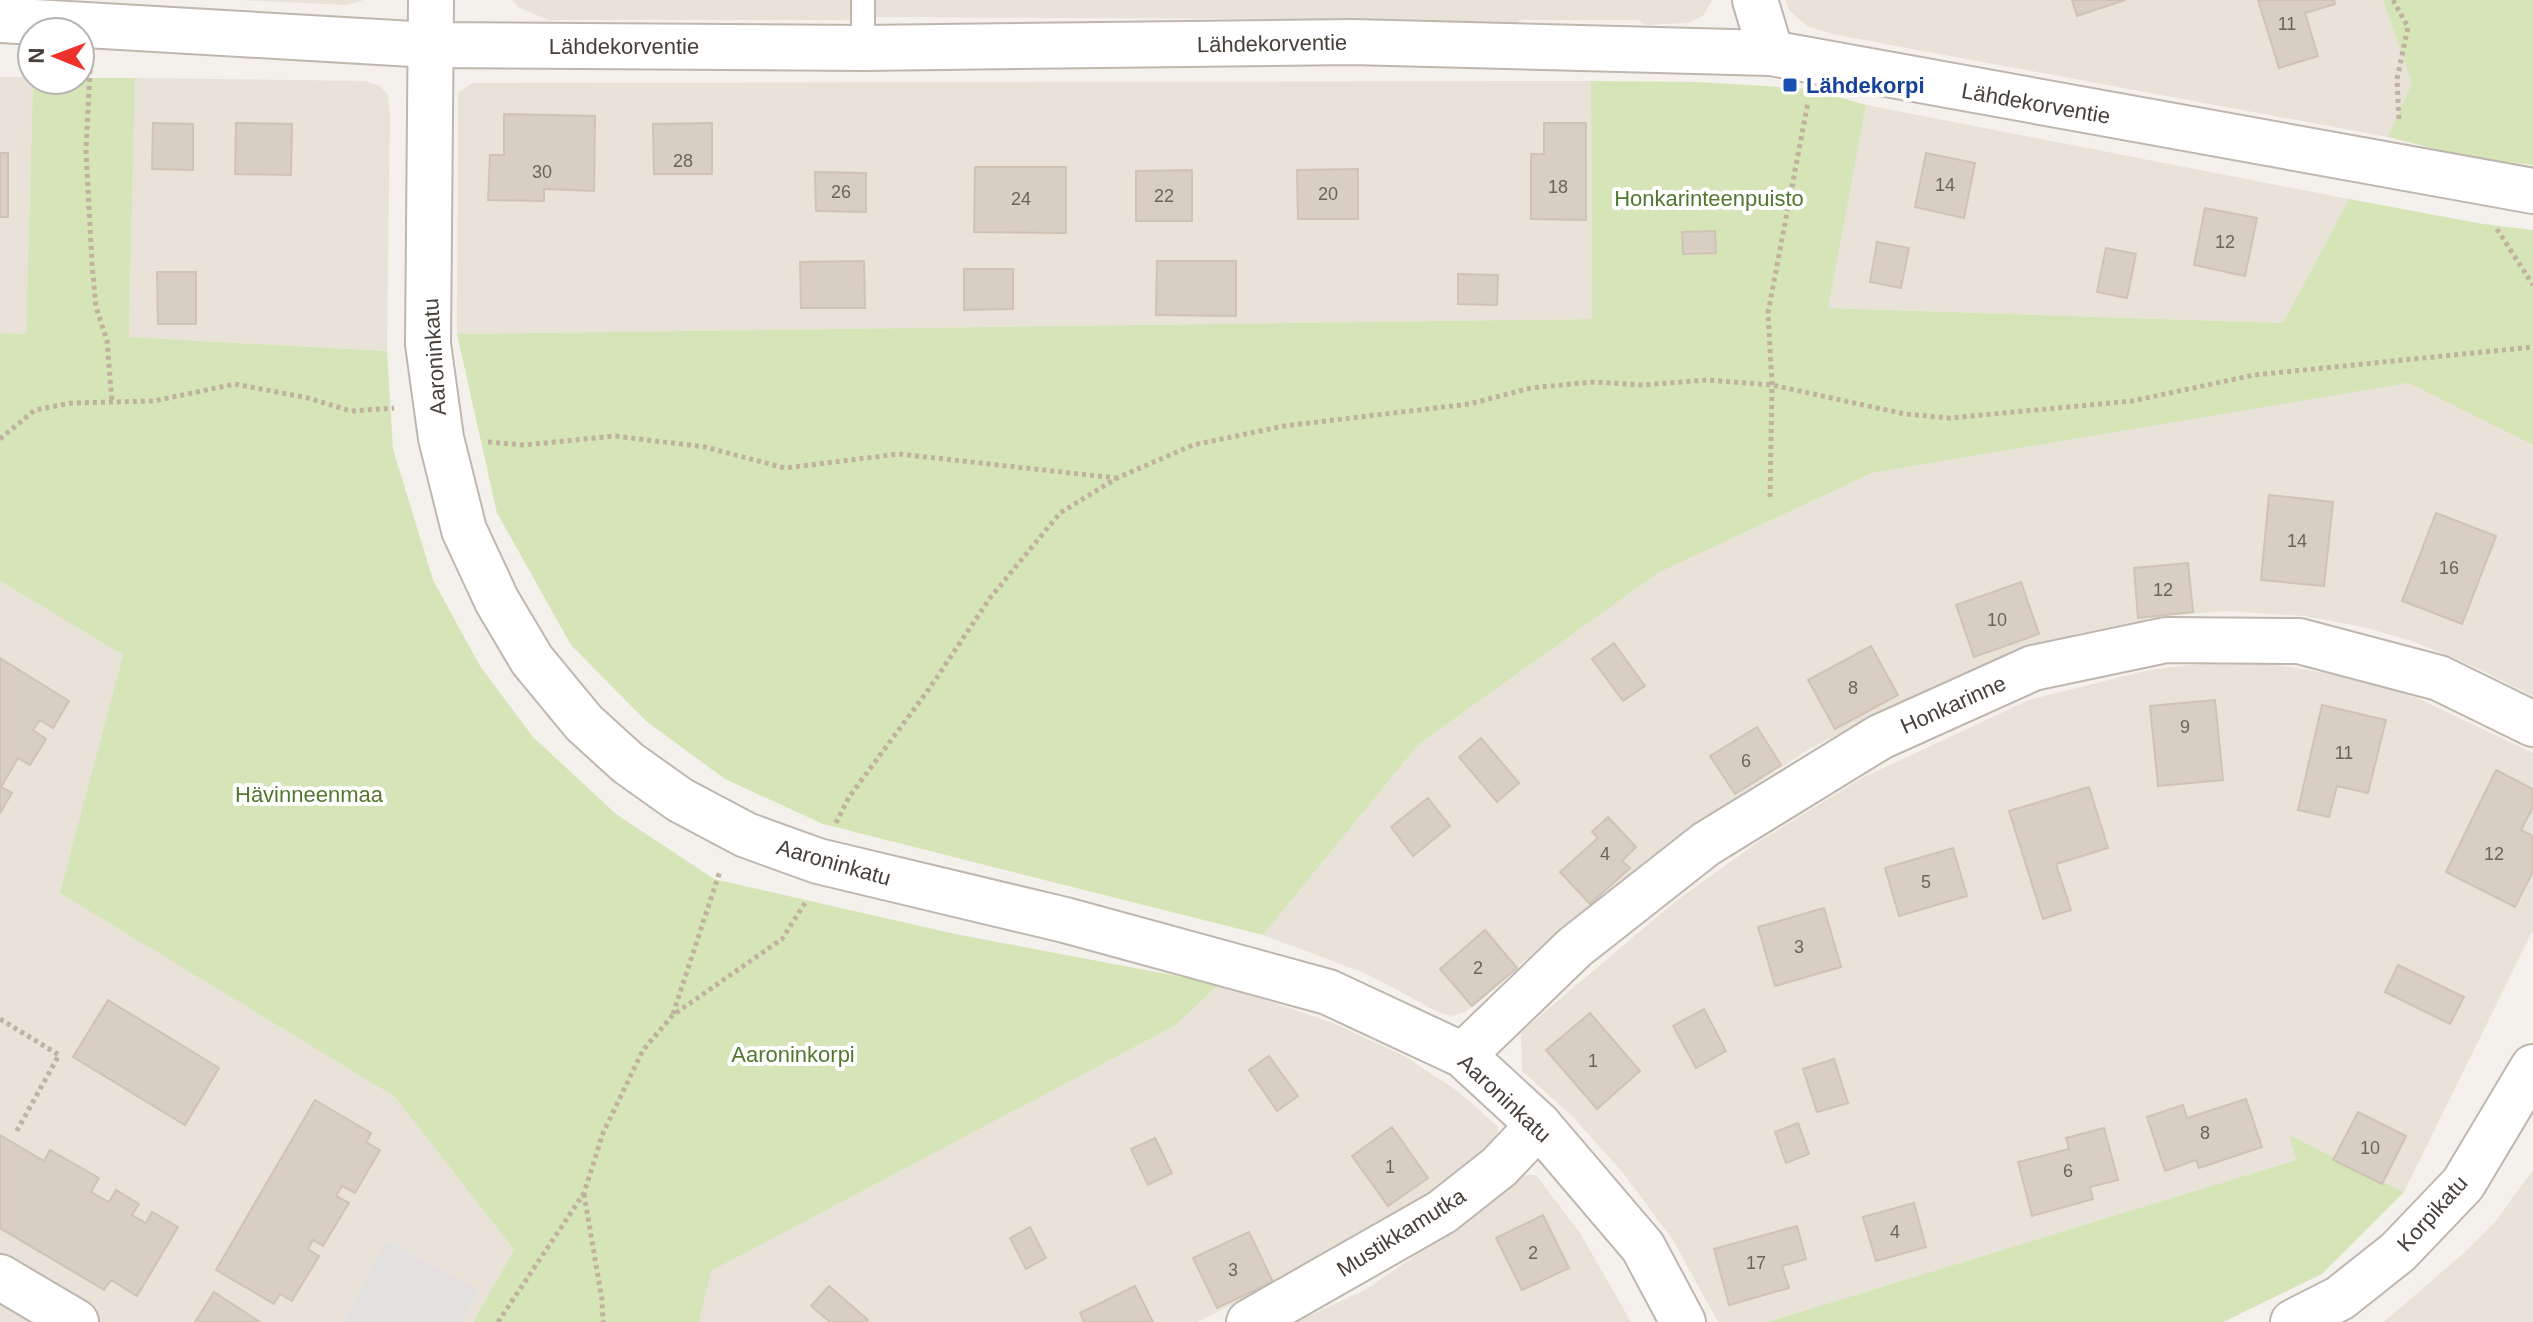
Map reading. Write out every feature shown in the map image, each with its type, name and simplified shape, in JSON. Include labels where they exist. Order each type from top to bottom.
[{"type":"street","name":"Aaroninkatu","points":[[431,0],[428,344],[441,438],[464,530],[497,601],[532,660],[584,723],[628,763],[680,800],[746,835],[818,861],[1065,920],[1328,992],[1463,1055],[1539,1125],[1643,1247],[1683,1322]]},
{"type":"street","points":[[1755,0],[1771,53]]},
{"type":"street","name":"Lähdekorventie","points":[[0,20],[430,45],[863,48],[1352,42],[1771,53],[2533,191]]},
{"type":"street","name":"Honkarinne","points":[[1463,1055],[1575,947],[1706,844],[1880,737],[2033,668],[2166,640],[2299,641],[2439,678],[2533,724]]},
{"type":"street","name":"Korpikatu","points":[[2293,1322],[2340,1298],[2398,1252],[2463,1184],[2533,1067]]},
{"type":"street","name":"Mustikkamutka","points":[[1249,1322],[1442,1212],[1499,1167],[1539,1125]]},
{"type":"street","points":[[0,1277],[76,1322]]},
{"type":"lane","points":[[863,0],[863,48]]},
{"type":"path","points":[[2393,0],[2408,27],[2397,79],[2401,169]]},
{"type":"path","points":[[1770,497],[1772,385],[1768,313],[1811,89]]},
{"type":"path","points":[[89,96],[86,151],[92,263],[96,307],[107,341],[112,402]]},
{"type":"path","points":[[2495,227],[2533,285]]},
{"type":"path","points":[[498,1322],[584,1193],[603,1133],[643,1050],[673,1015],[782,939],[803,909],[818,861],[849,797],[929,689],[990,598],[1060,513],[1117,478],[1193,445],[1284,426],[1469,404],[1531,388],[1592,382],[1643,385],[1707,380],[1772,385],[1905,414],[1950,418],[2132,401],[2254,375],[2533,347]]},
{"type":"path","points":[[0,439],[35,410],[72,403],[154,401],[235,384],[308,398],[351,411],[403,407]]},
{"type":"path","points":[[441,438],[524,445],[615,436],[705,447],[785,468],[899,454],[1117,478]]},
{"type":"path","points":[[673,1015],[722,864]]},
{"type":"path","points":[[0,1019],[59,1055],[15,1134]]},
{"type":"path","points":[[584,1193],[603,1322]]},
{"type":"shaded area","points":[[241,0],[364,0],[347,5]]},
{"type":"shaded area","points":[[512,0],[1712,0],[1703,16],[1687,23],[1646,25],[1638,20],[1520,20],[1515,27],[1271,19],[883,17],[845,20],[548,20],[518,7]]},
{"type":"shaded area","points":[[1785,0],[2383,0],[2412,83],[2388,137],[1832,34],[1807,26],[1789,10]]},
{"type":"shaded area","points":[[0,77],[16,77],[16,96],[33,96],[26,334],[0,333]]},
{"type":"shaded area","points":[[135,78],[365,81],[380,86],[388,95],[390,113],[387,351],[129,337]]},
{"type":"shaded area","points":[[1591,81],[1592,319],[457,334],[458,93],[472,83]]},
{"type":"shaded area","points":[[1866,105],[2349,199],[2283,323],[1827,308]]},
{"type":"shaded area","points":[[2408,383],[2533,445],[2533,696],[2412,641],[2363,627],[2305,616],[2228,611],[2162,616],[2080,633],[2018,653],[1941,683],[1809,749],[1685,831],[1566,925],[1465,1012],[1451,1016],[1438,1012],[1365,973],[1263,935],[1418,745],[1658,573],[1872,473]]},
{"type":"shaded area","points":[[0,581],[123,655],[61,893],[395,1097],[514,1250],[473,1322],[0,1322]]},
{"type":"shaded area","points":[[2200,664],[2273,664],[2354,678],[2415,697],[2533,753],[2533,930],[2404,1192],[2290,1136],[2296,1160],[1767,1322],[1718,1322],[1673,1240],[1624,1174],[1573,1117],[1522,1071],[1521,1032],[1676,901],[1758,842],[1862,778],[2029,700],[2149,670]]},
{"type":"shaded area","points":[[1219,984],[1333,1023],[1404,1056],[1459,1092],[1498,1127],[1497,1148],[1365,1239],[1197,1322],[699,1322],[710,1271],[1176,1025]]},
{"type":"shaded area","points":[[2533,1170],[2533,1322],[2384,1322],[2496,1221]]},
{"type":"shaded area","points":[[1518,1175],[1536,1175],[1580,1233],[1631,1322],[1295,1322],[1365,1290],[1457,1227]]},
{"type":"shaded area","points":[[387,1241],[479,1290],[462,1322],[343,1322]]},
{"type":"green space","points":[[2383,0],[2533,0],[2533,165],[2467,157],[2388,137],[2412,83]]},
{"type":"green space","name":"Hävinneenmaa","points":[[96,78],[135,78],[129,337],[387,351],[393,449],[433,580],[480,666],[533,737],[616,814],[714,879],[955,934],[1219,984],[1176,1025],[711,1271],[699,1322],[473,1322],[514,1250],[395,1097],[60,893],[123,655],[0,581],[0,333],[26,334],[33,96],[96,96]]},
{"type":"green space","name":"Honkarinteenpuisto","points":[[1591,81],[1699,82],[1811,89],[1866,105],[1828,308],[2283,323],[2349,199],[2533,230],[2533,445],[2408,383],[1872,473],[1658,573],[1418,745],[1263,935],[823,824],[725,779],[646,721],[571,645],[497,513],[457,334],[1592,319]]},
{"type":"green space","points":[[2289,1135],[2404,1192],[2322,1274],[2223,1322],[1767,1322],[2296,1160]]},
{"type":"building","points":[[2072,0],[2125,0],[2077,16]]},
{"type":"building","points":[[2258,0],[2334,0],[2335,4],[2305,13],[2318,56],[2279,68]]},
{"type":"building","points":[[504,114],[595,116],[594,191],[544,189],[544,201],[488,200],[490,155],[504,155]]},
{"type":"building","points":[[153,123],[193,124],[193,170],[152,169]]},
{"type":"building","points":[[236,123],[292,124],[291,175],[235,174]]},
{"type":"building","points":[[712,123],[712,174],[654,174],[653,124]]},
{"type":"building","points":[[1544,123],[1586,123],[1586,220],[1531,219],[1531,154],[1544,154]]},
{"type":"building","points":[[0,153],[8,153],[8,217],[0,217]]},
{"type":"building","points":[[1926,153],[1975,163],[1964,218],[1915,207]]},
{"type":"building","points":[[975,167],[1066,167],[1066,233],[974,232]]},
{"type":"building","points":[[1358,169],[1358,219],[1298,219],[1297,170]]},
{"type":"building","points":[[1192,170],[1192,221],[1136,221],[1136,171]]},
{"type":"building","points":[[815,172],[866,173],[866,212],[816,211]]},
{"type":"building","points":[[2205,208],[2257,218],[2245,276],[2194,265]]},
{"type":"building","points":[[1715,231],[1716,253],[1683,254],[1682,232]]},
{"type":"building","points":[[1877,242],[1909,248],[1901,288],[1870,282]]},
{"type":"building","points":[[2106,248],[2136,254],[2127,298],[2097,292]]},
{"type":"building","points":[[864,261],[865,308],[801,308],[800,262]]},
{"type":"building","points":[[1157,261],[1236,261],[1236,316],[1156,315]]},
{"type":"building","points":[[964,269],[1013,269],[1013,309],[964,310]]},
{"type":"building","points":[[157,272],[196,272],[196,324],[158,324]]},
{"type":"building","points":[[1458,274],[1498,275],[1497,305],[1458,304]]},
{"type":"building","points":[[2269,495],[2333,502],[2324,586],[2261,580]]},
{"type":"building","points":[[2436,513],[2496,536],[2462,624],[2402,601]]},
{"type":"building","points":[[2188,563],[2193,612],[2138,618],[2134,568]]},
{"type":"building","points":[[2021,582],[2039,634],[1974,657],[1956,605]]},
{"type":"building","points":[[1614,643],[1645,686],[1623,701],[1592,659]]},
{"type":"building","points":[[1871,646],[1898,695],[1835,729],[1808,680]]},
{"type":"building","points":[[0,658],[69,701],[53,728],[40,720],[33,730],[46,739],[30,765],[18,758],[1,787],[12,793],[0,813]]},
{"type":"building","points":[[2215,700],[2223,780],[2158,786],[2150,706]]},
{"type":"building","points":[[2322,705],[2386,720],[2368,793],[2337,786],[2329,817],[2298,810]]},
{"type":"building","points":[[1757,727],[1781,765],[1735,794],[1710,756]]},
{"type":"building","points":[[1481,738],[1519,783],[1497,802],[1459,757]]},
{"type":"building","points":[[2496,770],[2533,789],[2533,807],[2521,830],[2533,836],[2533,871],[2515,907],[2446,872]]},
{"type":"building","points":[[2089,787],[2108,848],[2056,864],[2071,910],[2043,919],[2009,811]]},
{"type":"building","points":[[1428,798],[1450,826],[1413,856],[1391,827]]},
{"type":"building","points":[[1608,817],[1636,847],[1622,861],[1630,868],[1590,904],[1560,872],[1598,838],[1592,832]]},
{"type":"building","points":[[1953,848],[1967,896],[1899,916],[1885,868]]},
{"type":"building","points":[[1824,908],[1841,967],[1775,986],[1758,927]]},
{"type":"building","points":[[1485,930],[1517,968],[1472,1006],[1440,969]]},
{"type":"building","points":[[2398,965],[2464,997],[2450,1024],[2385,992]]},
{"type":"building","points":[[108,1000],[219,1068],[185,1125],[73,1057]]},
{"type":"building","points":[[1704,1009],[1726,1051],[1696,1068],[1673,1026]]},
{"type":"building","points":[[1590,1013],[1640,1071],[1597,1109],[1546,1050]]},
{"type":"building","points":[[1269,1056],[1298,1096],[1277,1111],[1249,1070]]},
{"type":"building","points":[[1834,1059],[1848,1103],[1817,1112],[1803,1069]]},
{"type":"building","points":[[2246,1099],[2262,1147],[2199,1168],[2196,1160],[2165,1171],[2147,1117],[2183,1105],[2187,1118]]},
{"type":"building","points":[[315,1100],[371,1133],[366,1142],[380,1150],[355,1193],[342,1186],[336,1196],[349,1203],[323,1246],[313,1240],[308,1249],[319,1256],[292,1301],[280,1294],[274,1304],[216,1270]]},
{"type":"building","points":[[2358,1112],[2406,1136],[2382,1184],[2333,1160]]},
{"type":"building","points":[[1798,1123],[1809,1154],[1786,1163],[1775,1132]]},
{"type":"building","points":[[1392,1127],[1428,1178],[1388,1206],[1352,1156]]},
{"type":"building","points":[[2104,1128],[2118,1180],[2090,1187],[2093,1199],[2032,1216],[2018,1162],[2069,1149],[2066,1138]]},
{"type":"building","points":[[0,1135],[44,1161],[50,1150],[99,1178],[91,1192],[109,1202],[116,1190],[139,1204],[132,1215],[146,1223],[152,1212],[178,1227],[137,1296],[111,1280],[104,1290],[0,1228]]},
{"type":"building","points":[[1155,1138],[1172,1173],[1148,1185],[1131,1149]]},
{"type":"building","points":[[1914,1203],[1926,1247],[1876,1261],[1863,1217]]},
{"type":"building","points":[[1543,1215],[1569,1268],[1522,1290],[1496,1238]]},
{"type":"building","points":[[1797,1226],[1806,1259],[1782,1266],[1789,1288],[1729,1305],[1714,1249]]},
{"type":"building","points":[[1030,1227],[1046,1258],[1026,1269],[1010,1238]]},
{"type":"building","points":[[1249,1232],[1273,1282],[1217,1308],[1193,1258]]},
{"type":"building","points":[[829,1286],[867,1322],[830,1322],[811,1306]]},
{"type":"building","points":[[1135,1286],[1153,1322],[1084,1322],[1080,1313]]},
{"type":"building","points":[[214,1292],[260,1322],[195,1322]]},
{"type":"place","name":"Lähdekorpi","points":[[1790,85]]},
{"type":"park label","name":"Aaroninkorpi","points":[[793,1054]]}]
